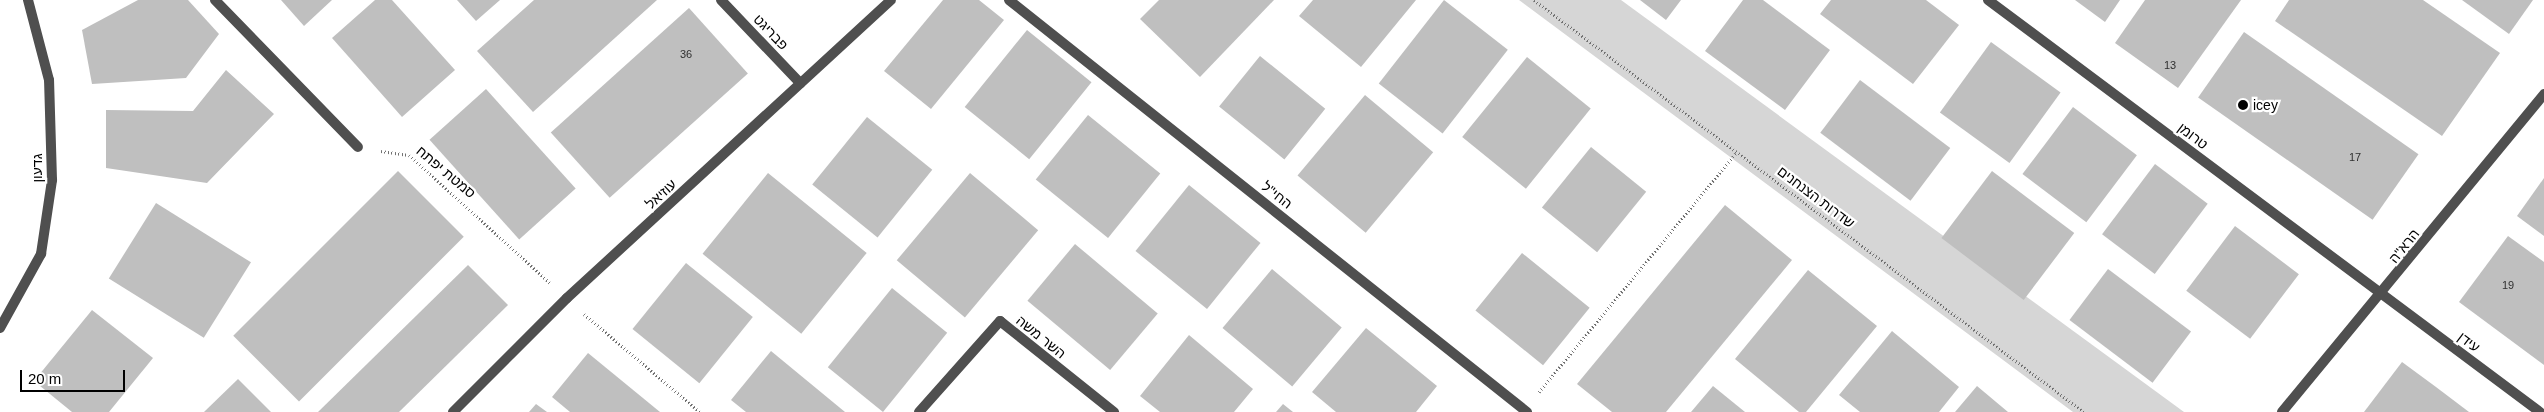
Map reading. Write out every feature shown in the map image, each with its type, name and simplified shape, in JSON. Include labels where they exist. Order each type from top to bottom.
[{"type":"street","name":"גדעון","points":[[0,328],[40,254],[52,180],[48,80],[28,0]]},
{"type":"street","points":[[216,0],[358,147]]},
{"type":"street","name":"פבריגט","points":[[721,0],[800,83]]},
{"type":"street","name":"עוזיאל","points":[[453,412],[566,298],[891,0]]},
{"type":"street","name":"החי\"ל","points":[[1009,0],[1525,411]]},
{"type":"street","name":"טרומן","points":[[1988,0],[2382,294]]},
{"type":"street","name":"הרא\"ה","points":[[2282,412],[2382,294],[2544,94]]},
{"type":"street","name":"עידן","points":[[2382,294],[2540,412]]},
{"type":"street","name":"השר משה","points":[[919,412],[1000,321],[1114,412]]},
{"type":"path","name":"שדרות הצנחנים","points":[[1534,0],[2084,412]]},
{"type":"path","name":"סמטת יפתח","points":[[358,147],[410,155],[566,298],[700,412]]},
{"type":"path","points":[[1525,411],[1737,152]]},
{"type":"shaded area","points":[[1519,0],[1621,0],[2184,412],[2073,412]]},
{"type":"building","points":[[138,0],[188,0],[219,34],[186,78],[92,84],[82,30]]},
{"type":"building","points":[[281,0],[332,0],[304,26]]},
{"type":"building","points":[[375,0],[392,0],[455,70],[402,117],[332,38]]},
{"type":"building","points":[[457,0],[500,0],[476,21]]},
{"type":"building","points":[[534,0],[657,0],[533,112],[477,51]]},
{"type":"building","points":[[943,0],[979,0],[1004,20],[931,109],[884,71]]},
{"type":"building","points":[[1159,0],[1274,0],[1200,77],[1140,19]]},
{"type":"building","points":[[1313,0],[1416,0],[1361,67],[1299,16]]},
{"type":"building","points":[[1444,0],[1508,50],[1443,133],[1379,84]]},
{"type":"building","points":[[1640,0],[1681,0],[1666,20]]},
{"type":"building","points":[[1743,0],[1763,0],[1830,50],[1785,110],[1705,51]]},
{"type":"building","points":[[1831,0],[1926,0],[1959,25],[1913,84],[1820,14]]},
{"type":"building","points":[[2075,0],[2120,0],[2105,22]]},
{"type":"building","points":[[2145,0],[2241,0],[2178,88],[2115,43]]},
{"type":"building","points":[[2289,0],[2423,0],[2500,53],[2442,136],[2275,21]]},
{"type":"building","points":[[2462,0],[2533,0],[2509,34]]},
{"type":"building","points":[[689,8],[748,73],[610,198],[551,132]]},
{"type":"building","points":[[1027,30],[1092,82],[1029,159],[965,107]]},
{"type":"building","points":[[2244,32],[2418,154],[2373,220],[2198,98]]},
{"type":"building","points":[[1991,42],[2061,93],[2009,163],[1940,112]]},
{"type":"building","points":[[1260,56],[1325,109],[1284,159],[1219,107]]},
{"type":"building","points":[[1527,57],[1591,109],[1526,189],[1462,137]]},
{"type":"building","points":[[226,70],[274,114],[207,183],[106,168],[106,110],[193,111]]},
{"type":"building","points":[[1860,80],[1950,148],[1911,201],[1820,133]]},
{"type":"building","points":[[486,89],[576,189],[519,239],[430,140]]},
{"type":"building","points":[[1365,95],[1433,152],[1366,233],[1298,175]]},
{"type":"building","points":[[2073,107],[2137,155],[2086,222],[2022,174]]},
{"type":"building","points":[[1088,115],[1160,174],[1108,238],[1036,180]]},
{"type":"building","points":[[867,117],[932,170],[878,237],[812,185]]},
{"type":"building","points":[[1591,147],[1646,192],[1597,252],[1542,208]]},
{"type":"building","points":[[2155,164],[2208,204],[2155,274],[2102,234]]},
{"type":"building","points":[[398,171],[464,237],[299,402],[233,336]]},
{"type":"building","points":[[1992,171],[2074,233],[2024,300],[1941,238]]},
{"type":"building","points":[[768,173],[867,253],[801,334],[703,254]]},
{"type":"building","points":[[970,173],[1038,230],[965,318],[897,260]]},
{"type":"building","points":[[2544,178],[2544,236],[2517,216]]},
{"type":"building","points":[[1189,185],[1260,243],[1207,309],[1136,251]]},
{"type":"building","points":[[156,203],[251,262],[204,338],[109,278]]},
{"type":"building","points":[[1725,205],[1792,260],[1666,412],[1612,412],[1577,384]]},
{"type":"building","points":[[2235,226],[2299,274],[2250,339],[2186,291]]},
{"type":"building","points":[[2508,236],[2544,262],[2544,365],[2459,302]]},
{"type":"building","points":[[1075,244],[1158,313],[1110,370],[1027,301]]},
{"type":"building","points":[[1522,253],[1590,308],[1543,365],[1475,311]]},
{"type":"building","points":[[686,263],[753,317],[699,383],[633,329]]},
{"type":"building","points":[[468,265],[508,305],[399,412],[318,412]]},
{"type":"building","points":[[1272,269],[1342,327],[1292,386],[1223,328]]},
{"type":"building","points":[[2108,269],[2191,332],[2153,383],[2069,320]]},
{"type":"building","points":[[1808,270],[1877,326],[1806,412],[1799,412],[1735,359]]},
{"type":"building","points":[[892,288],[947,333],[883,412],[828,367]]},
{"type":"building","points":[[92,310],[153,358],[109,412],[72,412],[34,381]]},
{"type":"building","points":[[1366,328],[1437,386],[1416,412],[1336,412],[1312,392]]},
{"type":"building","points":[[1892,331],[1959,387],[1939,412],[1860,412],[1839,395]]},
{"type":"building","points":[[1189,335],[1253,389],[1234,412],[1160,412],[1140,396]]},
{"type":"building","points":[[771,351],[845,412],[746,412],[731,400]]},
{"type":"building","points":[[588,353],[660,412],[570,412],[552,397]]},
{"type":"building","points":[[2402,362],[2436,387],[2469,412],[2364,412]]},
{"type":"building","points":[[238,379],[271,412],[204,412]]},
{"type":"building","points":[[1713,386],[1745,412],[1691,412]]},
{"type":"building","points":[[1977,386],[2008,412],[1955,412]]},
{"type":"building","points":[[536,404],[547,412],[529,412]]},
{"type":"building","points":[[1283,404],[1293,412],[1276,412]]},
{"type":"place","name":"icey","points":[[2243,105]]}]
